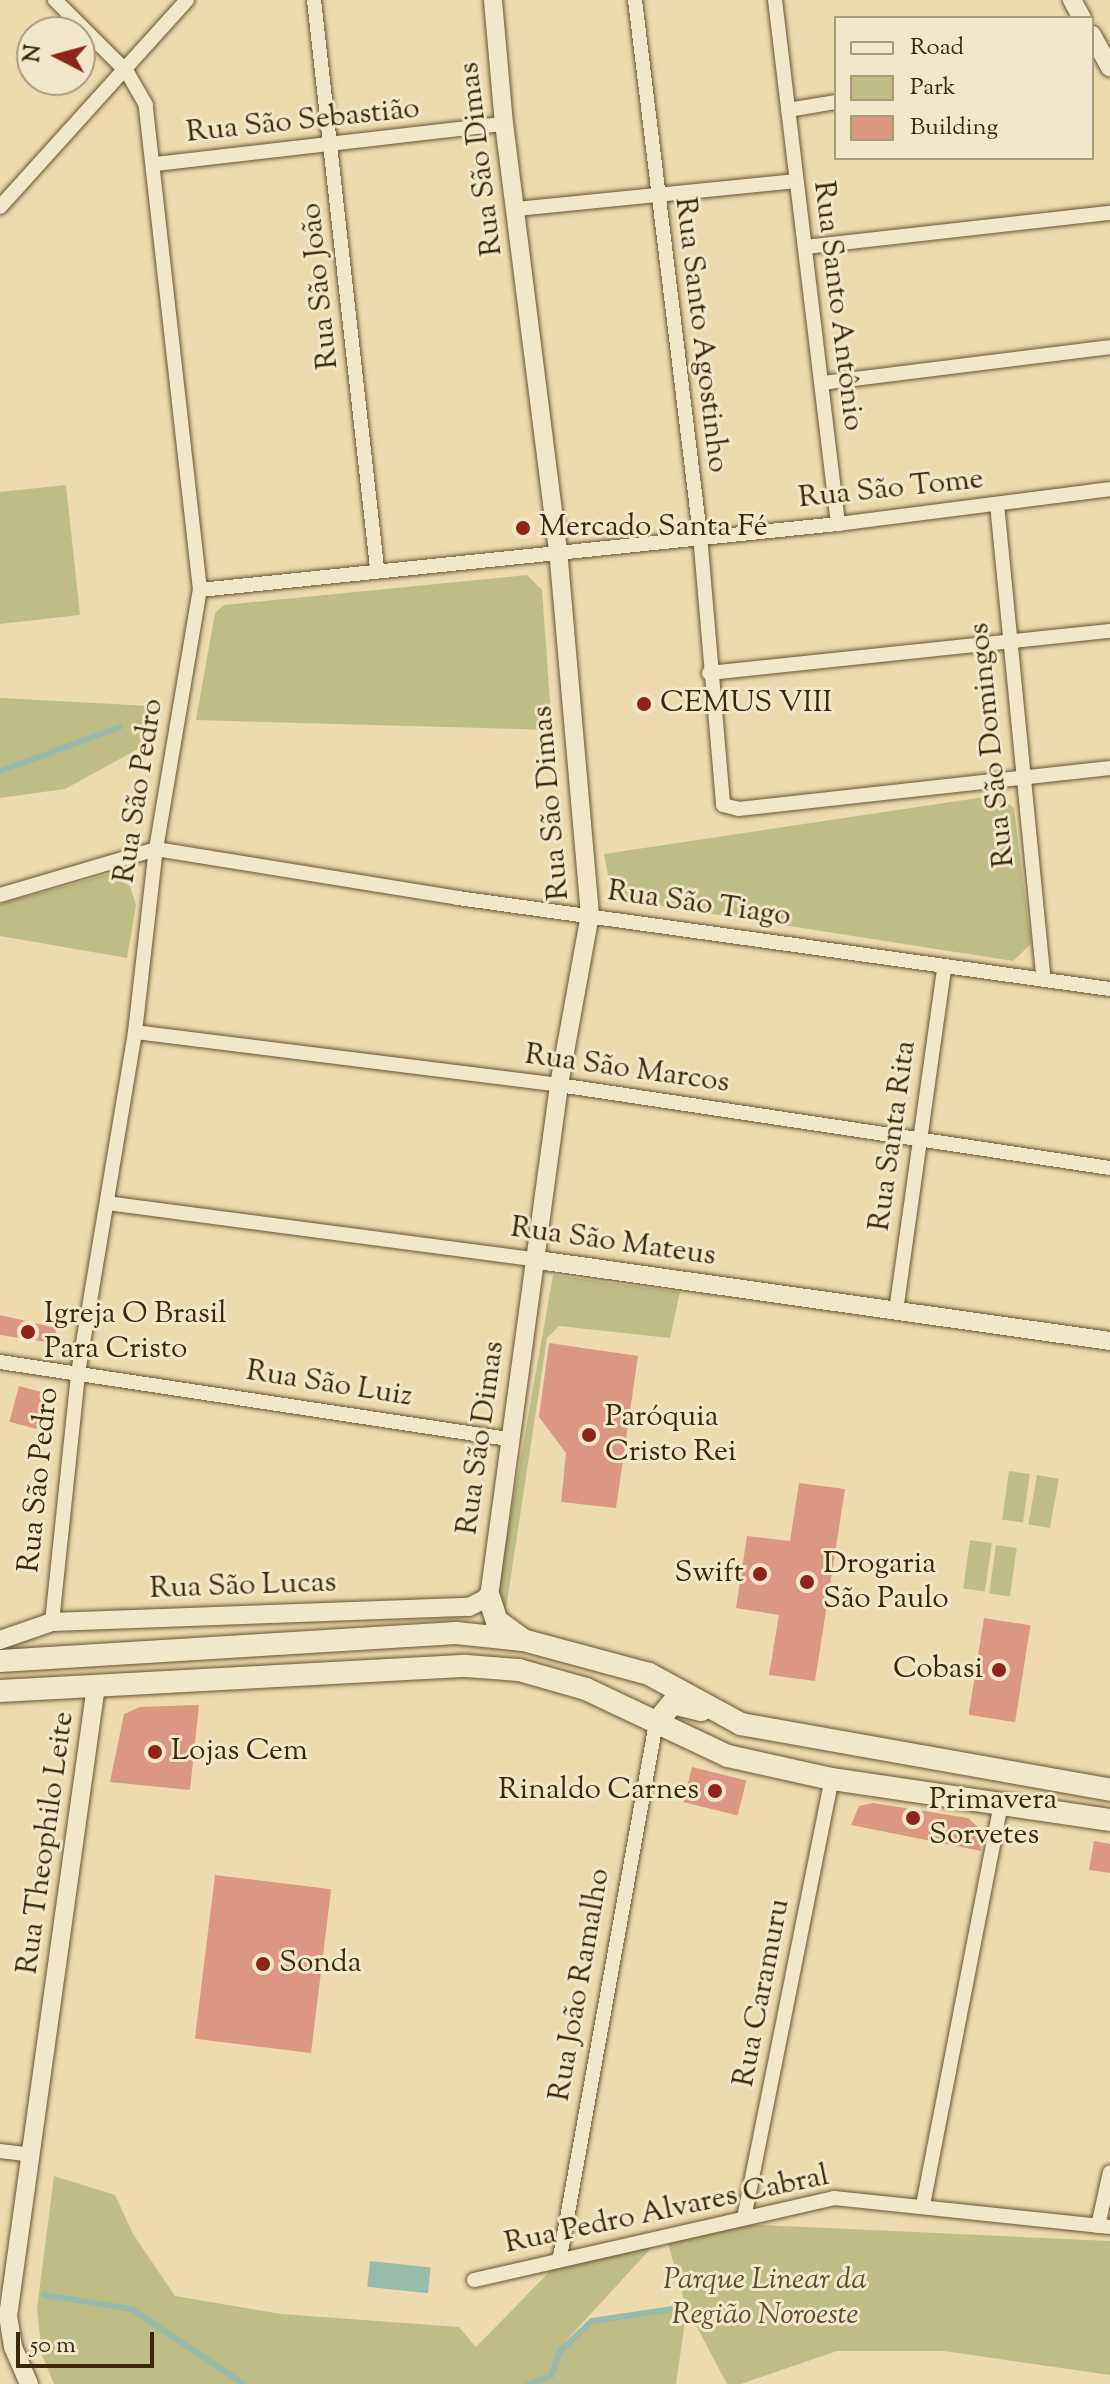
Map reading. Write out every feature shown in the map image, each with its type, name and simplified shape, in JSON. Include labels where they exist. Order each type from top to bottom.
[{"type":"main road","points":[[459,1633],[480,1614],[489,1597]]},
{"type":"main road","points":[[489,1597],[497,1621],[523,1640]]},
{"type":"main road","points":[[0,1661],[459,1633],[523,1640],[649,1674],[733,1721]]},
{"type":"main road","points":[[68,1656],[86,1662],[96,1686]]},
{"type":"main road","points":[[0,1691],[466,1666],[519,1670],[586,1689],[728,1756],[832,1779],[1110,1820]]},
{"type":"main road","points":[[656,1723],[667,1705],[678,1702],[733,1721],[830,1744],[1110,1790]]},
{"type":"main road","points":[[766,1762],[834,1765],[830,1744]]},
{"type":"street","name":"Rua São Pedro","points":[[52,1622],[78,1373],[135,1032],[156,849],[200,590],[156,164],[146,105],[127,72],[55,0]]},
{"type":"street","points":[[0,207],[127,72],[187,0]]},
{"type":"street","name":"Rua São João","points":[[314,0],[377,568]]},
{"type":"street","name":"Rua São Dimas","points":[[489,1597],[508,1439],[538,1260],[559,1085],[590,915],[558,551],[504,124],[493,0]]},
{"type":"street","name":"Rua Santo Agostinho","points":[[635,0],[656,193],[700,535],[709,673],[723,805],[739,809],[1022,777]]},
{"type":"street","name":"Rua Santo Antônio","points":[[775,0],[838,524]]},
{"type":"street","points":[[1094,40],[1103,64]]},
{"type":"street","points":[[788,110],[834,102]]},
{"type":"street","name":"Rua São Sebastião","points":[[156,164],[332,147],[504,124]]},
{"type":"street","points":[[516,209],[795,181]]},
{"type":"street","points":[[805,247],[1110,213]]},
{"type":"street","points":[[822,383],[1110,347]]},
{"type":"street","name":"Rua São Tome","points":[[200,590],[377,568],[838,524],[1110,489]]},
{"type":"street","name":"Rua São Domingos","points":[[997,504],[1007,643],[1044,980]]},
{"type":"street","points":[[709,673],[1110,631]]},
{"type":"street","points":[[1022,777],[1110,768]]},
{"type":"street","name":"Rua São Tiago","points":[[0,895],[156,849],[944,968],[1110,989]]},
{"type":"street","name":"Rua Santa Rita","points":[[896,1311],[944,968]]},
{"type":"street","name":"Rua São Marcos","points":[[135,1032],[559,1085],[1110,1168]]},
{"type":"street","name":"Rua São Mateus","points":[[107,1203],[1110,1341]]},
{"type":"street","name":"Rua São Luiz","points":[[0,1362],[508,1439]]},
{"type":"street","name":"Rua São Lucas","points":[[0,1640],[52,1622],[469,1607],[489,1597]]},
{"type":"street","name":"Rua Theophilo Leite","points":[[29,2384],[13,2347],[8,2316],[96,1686]]},
{"type":"street","name":"Rua João Ramalho","points":[[560,2257],[656,1723]]},
{"type":"street","name":"Rua Caramuru","points":[[744,2218],[832,1779]]},
{"type":"street","points":[[923,2205],[1001,1802]]},
{"type":"street","points":[[0,2151],[31,2155]]},
{"type":"street","points":[[1104,2227],[1110,2172]]},
{"type":"street","name":"Rua Pedro Alvares Cabral","points":[[474,2280],[560,2257],[834,2198],[923,2205],[1104,2227]]},
{"type":"green space","points":[[66,485],[80,615],[0,624],[0,492]]},
{"type":"green space","points":[[527,575],[542,590],[552,730],[196,720],[215,613],[224,605]]},
{"type":"green space","points":[[0,698],[152,706],[138,749],[65,789],[0,798]]},
{"type":"green space","points":[[998,795],[1014,808],[1031,944],[1013,961],[629,901],[610,885],[604,854]]},
{"type":"green space","points":[[109,874],[130,886],[136,905],[127,958],[0,936],[0,904]]},
{"type":"green space","points":[[553,1275],[680,1292],[670,1338],[559,1326],[547,1338],[505,1615],[494,1610]]},
{"type":"green space","points":[[1009,1471],[1030,1474],[1023,1522],[1002,1520]]},
{"type":"green space","points":[[1037,1475],[1059,1479],[1050,1528],[1028,1524]]},
{"type":"green space","points":[[970,1540],[992,1543],[985,1592],[963,1589]]},
{"type":"green space","points":[[996,1545],[1017,1548],[1010,1596],[989,1594]]},
{"type":"green space","name":"Parque Linear da Região Noroeste","points":[[54,2176],[115,2195],[133,2234],[175,2296],[281,2314],[459,2327],[476,2347],[559,2262],[654,2245],[564,2343],[592,2321],[686,2307],[667,2240],[739,2224],[1110,2241],[1110,2375],[944,2351],[837,2351],[741,2384],[727,2384],[687,2308],[676,2384],[54,2384],[42,2355],[37,2308]]},
{"type":"shaded area","points":[[370,2261],[431,2267],[428,2293],[367,2287]]},
{"type":"building","name":"Igreja O Brasil Para Cristo","points":[[0,1315],[56,1328],[54,1343],[0,1335]]},
{"type":"building","name":"Paróquia Cristo Rei","points":[[549,1343],[638,1356],[616,1508],[561,1502],[566,1453],[539,1417]]},
{"type":"building","points":[[19,1386],[46,1393],[36,1429],[9,1422]]},
{"type":"building","name":"Drogaria São Paulo","points":[[799,1483],[845,1489],[815,1681],[769,1675],[779,1615],[736,1608],[747,1536],[790,1541]]},
{"type":"building","name":"Cobasi","points":[[984,1618],[1030,1625],[1015,1722],[969,1715]]},
{"type":"building","name":"Lojas Cem","points":[[199,1705],[190,1790],[110,1782],[124,1714],[140,1707]]},
{"type":"building","name":"Rinaldo Carnes","points":[[692,1767],[746,1781],[738,1815],[683,1802]]},
{"type":"building","points":[[873,1803],[968,1818],[979,1828],[981,1851],[851,1825],[859,1806]]},
{"type":"building","points":[[1094,1841],[1110,1844],[1110,1873],[1089,1870]]},
{"type":"building","name":"Sonda","points":[[215,1875],[331,1889],[311,2053],[195,2039]]},
{"type":"waterway","points":[[0,771],[120,727]]},
{"type":"waterway","points":[[44,2295],[132,2309],[243,2384]]},
{"type":"waterway","points":[[528,2384],[551,2376],[560,2351],[592,2321],[686,2307]]},
{"type":"place","name":"Mercado Santa Fé","points":[[523,528]]},
{"type":"place","name":"CEMUS VIII","points":[[644,704]]},
{"type":"place","name":"Igreja O Brasil Para Cristo","points":[[28,1332]]},
{"type":"place","name":"Paróquia Cristo Rei","points":[[589,1435]]},
{"type":"place","name":"Swift","points":[[760,1574]]},
{"type":"place","name":"Drogaria São Paulo","points":[[807,1582]]},
{"type":"place","name":"Cobasi","points":[[999,1670]]},
{"type":"place","name":"Lojas Cem","points":[[155,1752]]},
{"type":"place","name":"Rinaldo Carnes","points":[[715,1791]]},
{"type":"place","name":"Primavera Sorvetes","points":[[913,1818]]},
{"type":"place","name":"Sonda","points":[[263,1964]]}]
